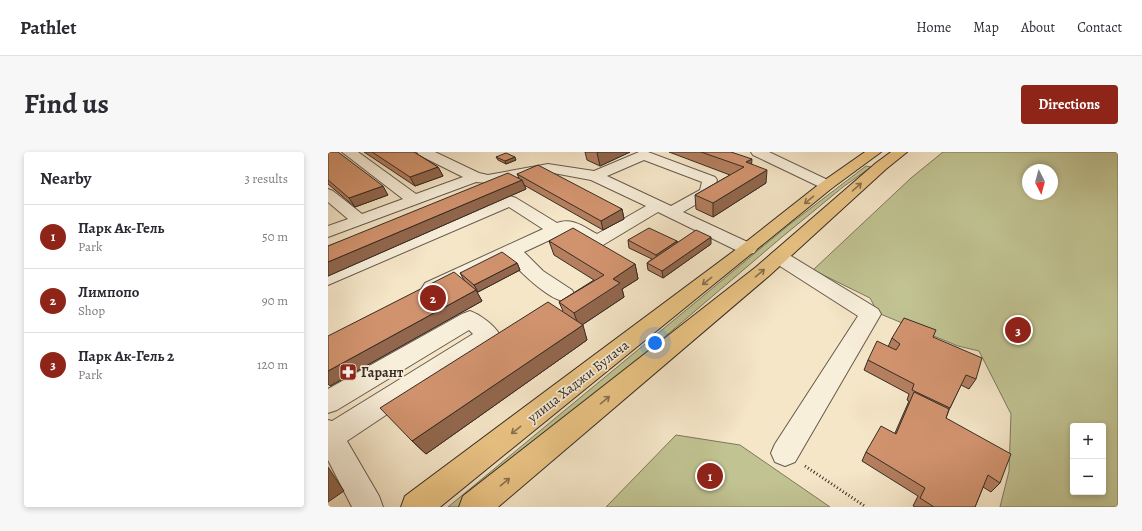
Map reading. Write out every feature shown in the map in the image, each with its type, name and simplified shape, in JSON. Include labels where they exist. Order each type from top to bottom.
[{"type":"main road","name":"улица Хаджи Булача","points":[[416,507],[748,250],[827,185],[872,159],[900,152]]},
{"type":"main road","name":"улица Хаджи Булача","points":[[477,506],[779,257],[872,159]]},
{"type":"street","points":[[349,152],[413,199]]},
{"type":"street","points":[[424,152],[475,177],[488,179],[548,168],[595,176],[748,250]]},
{"type":"street","points":[[758,152],[827,185]]},
{"type":"street","points":[[413,297],[567,225],[597,241],[665,209],[707,192],[710,180],[644,155],[595,176]]},
{"type":"street","points":[[328,232],[475,177]]},
{"type":"street","points":[[328,194],[360,220]]},
{"type":"street","points":[[328,279],[510,201],[556,230]]},
{"type":"street","points":[[513,250],[519,261],[531,272],[565,294]]},
{"type":"street","points":[[779,257],[870,314],[785,453]]},
{"type":"street","points":[[328,402],[470,319],[489,335],[329,434],[368,507]]},
{"type":"path","points":[[785,453],[866,507]]},
{"type":"green space","points":[[943,152],[1118,152],[1118,507],[1000,507],[1009,471],[1011,414],[979,351],[958,346],[878,313],[870,298],[813,270],[911,178]]},
{"type":"green space","points":[[866,166],[871,167],[843,187],[782,237],[465,507],[448,507],[790,224]]},
{"type":"green space","points":[[676,435],[740,445],[830,507],[606,507]]},
{"type":"building","points":[[328,152],[338,152],[383,186],[349,198],[328,180]]},
{"type":"building","points":[[372,152],[414,152],[438,167],[410,177]]},
{"type":"building","points":[[701,152],[731,152],[752,159],[746,162],[767,170],[713,203],[695,195],[744,167]]},
{"type":"building","points":[[506,153],[515,157],[505,161],[496,157]]},
{"type":"building","points":[[538,165],[622,209],[601,221],[517,174]]},
{"type":"building","points":[[508,173],[522,180],[328,262],[328,246]]},
{"type":"building","points":[[573,228],[635,264],[613,279],[620,283],[574,313],[559,302],[604,275],[549,241]]},
{"type":"building","points":[[649,228],[677,241],[656,255],[628,240]]},
{"type":"building","points":[[696,230],[711,237],[662,271],[647,263]]},
{"type":"building","points":[[502,252],[517,263],[474,285],[460,273]]},
{"type":"building","points":[[454,272],[476,290],[328,371],[328,336]]},
{"type":"building","points":[[548,302],[583,325],[412,441],[380,408]]},
{"type":"building","points":[[904,318],[936,330],[933,337],[982,358],[976,379],[966,375],[950,408],[912,390],[914,384],[868,360],[877,341],[896,350],[900,344],[892,338]]},
{"type":"building","points":[[914,392],[949,409],[946,418],[1011,454],[1000,483],[988,475],[975,507],[934,507],[920,498],[925,488],[866,452],[881,426],[896,434]]},
{"type":"place","name":"Лимпопо","points":[[433,298]]},
{"type":"place","name":"Парк Ак-Гель 2","points":[[1018,330]]},
{"type":"place","name":"Гарант","points":[[348,372]]},
{"type":"place","name":"Парк Ак-Гель","points":[[710,476]]}]
